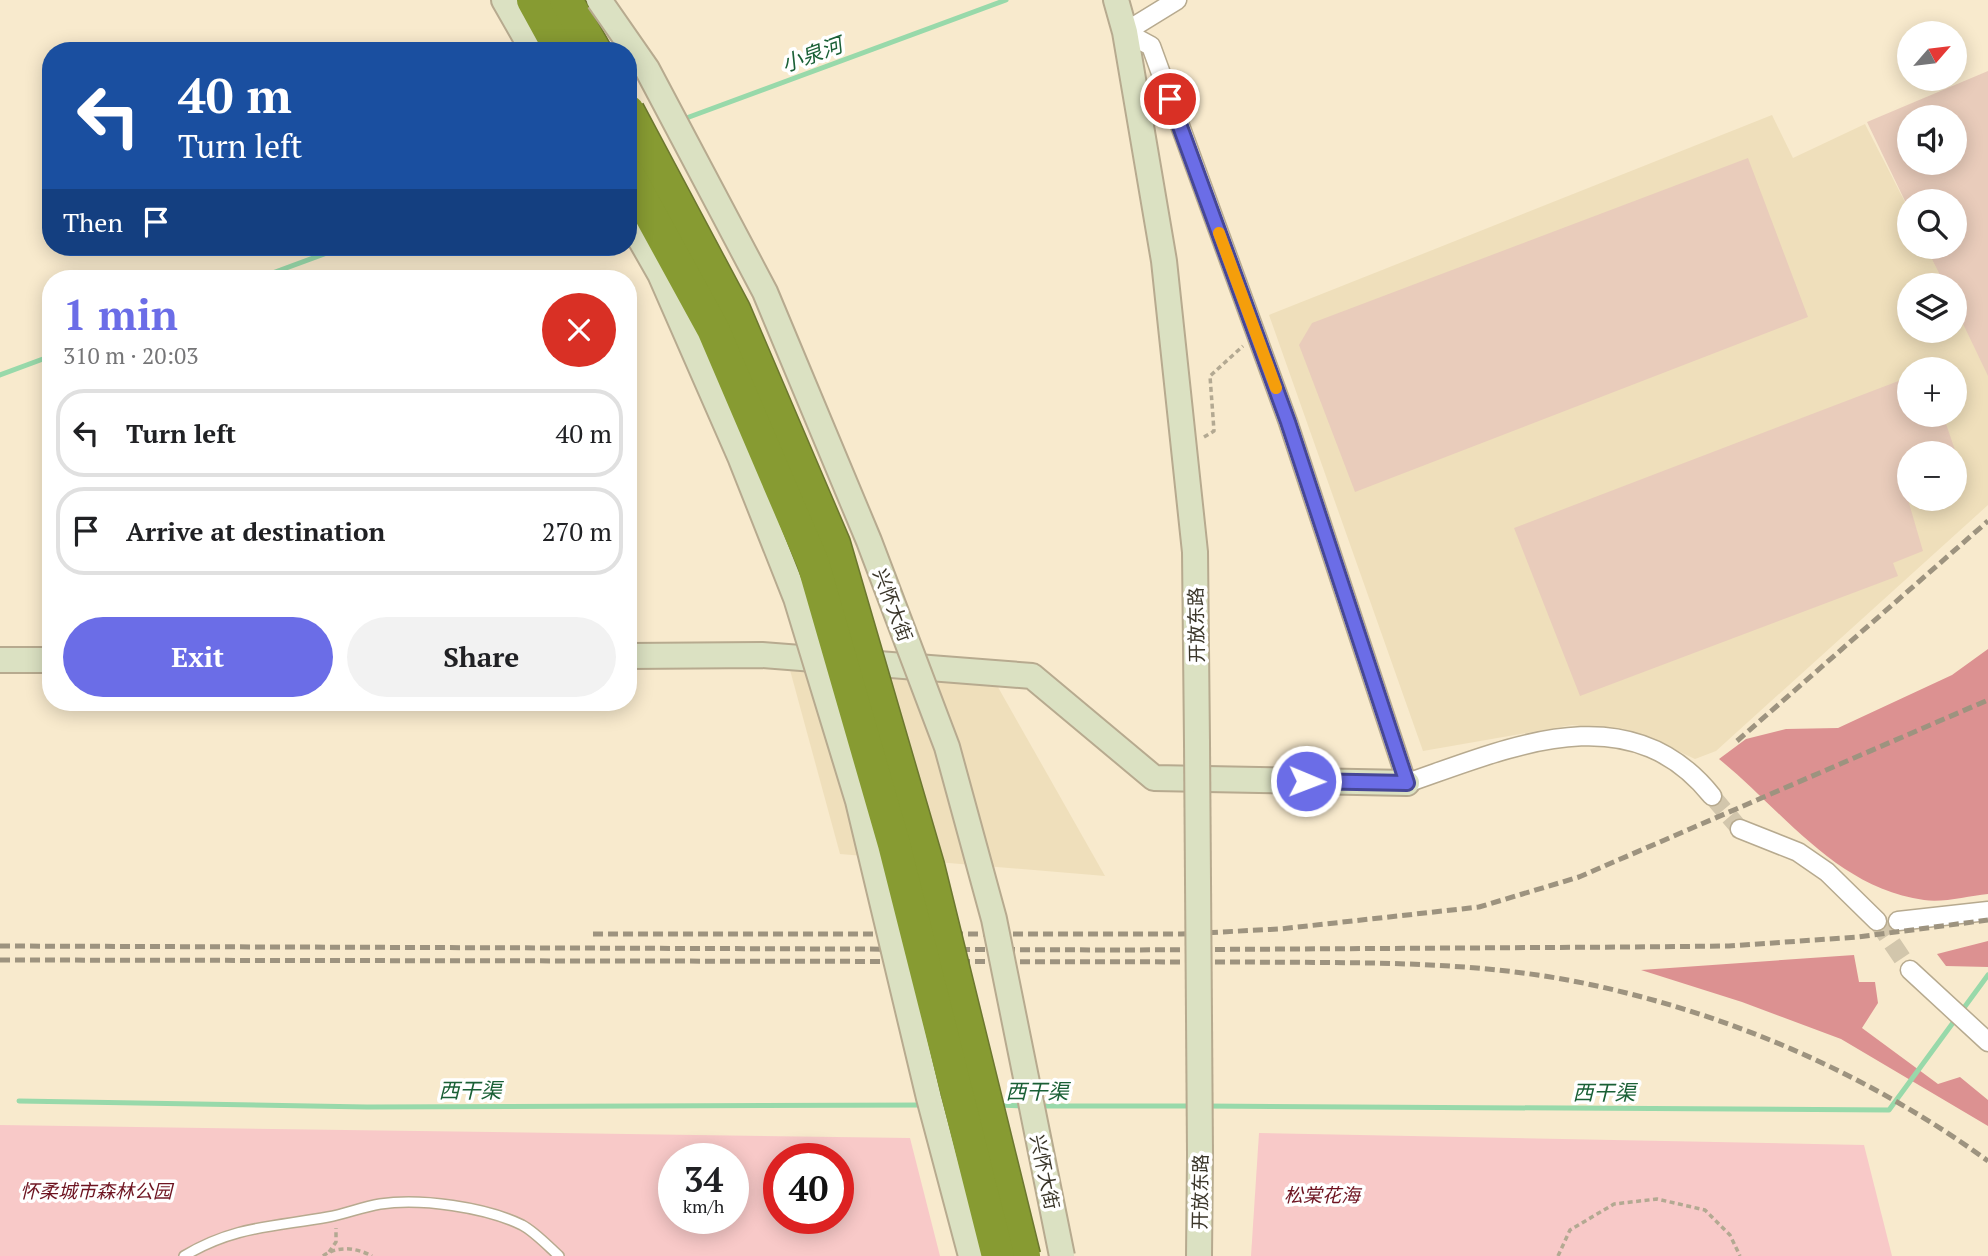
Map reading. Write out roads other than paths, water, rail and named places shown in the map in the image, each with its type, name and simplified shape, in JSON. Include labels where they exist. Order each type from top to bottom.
[{"type":"highway","points":[[533,0],[556,42]]},
{"type":"highway","points":[[566,0],[590,42]]},
{"type":"highway","points":[[637,128],[734,310],[834,544],[928,866],[1024,1256]]},
{"type":"highway","points":[[637,190],[713,329],[813,563],[894,844],[998,1256]]},
{"type":"main road","points":[[504,0],[528,42]]},
{"type":"main road","name":"兴怀大街","points":[[600,0],[629,42]]},
{"type":"main road","name":"开放东路","points":[[1117,4],[1125,32],[1164,261],[1195,552],[1199,1256]]},
{"type":"main road","name":"兴怀大街","points":[[637,54],[765,292],[869,541],[947,747],[994,919],[1062,1256]]},
{"type":"main road","points":[[637,234],[660,274],[736,447],[796,598],[858,801],[929,1098],[971,1256]]},
{"type":"main road","points":[[637,656],[762,655],[1032,676],[1154,778],[1407,783]]},
{"type":"main road","points":[[0,660],[42,660]]},
{"type":"street","points":[[1125,32],[1177,0]]},
{"type":"street","points":[[1125,32],[1151,46],[1256,334],[1407,783],[1531,741],[1597,735],[1653,750],[1694,775],[1712,796]]},
{"type":"street","points":[[1740,829],[1798,852],[1827,873],[1877,921]]},
{"type":"street","points":[[1898,921],[1988,911]]},
{"type":"street","points":[[1910,970],[1988,1042]]},
{"type":"lane","points":[[184,1256],[206,1243],[262,1225],[328,1217],[382,1204],[446,1205],[477,1211],[523,1226],[559,1256]]},
{"type":"waterway","name":"小泉河","points":[[681,120],[1006,0]]},
{"type":"waterway","name":"小泉河","points":[[281,270],[319,256]]},
{"type":"waterway","name":"小泉河","points":[[0,375],[42,359]]},
{"type":"waterway","name":"西干渠","points":[[1205,1106],[1889,1110],[1988,975]]},
{"type":"waterway","name":"西干渠","points":[[19,1101],[367,1107],[926,1105]]},
{"type":"waterway","name":"西干渠","points":[[998,1105],[1024,1106]]},
{"type":"waterway","name":"西干渠","points":[[1037,1106],[1192,1106]]},
{"type":"tunnel","points":[[1712,796],[1740,829]]},
{"type":"tunnel","points":[[1877,921],[1910,970]]},
{"type":"railway","points":[[1737,741],[1988,521]]},
{"type":"railway","points":[[593,934],[1181,934],[1280,929],[1479,907],[1579,877],[1988,700]]},
{"type":"railway","points":[[0,946],[1125,950],[1729,946],[1858,937],[1988,920]]},
{"type":"railway","points":[[0,960],[1324,962],[1491,969],[1573,981],[1628,993],[1737,1027],[1842,1073],[1892,1099],[1988,1161]]},
{"type":"park label","name":"怀柔城市森林公园","points":[[96,1191]]},
{"type":"park label","name":"松棠花海","points":[[1322,1195]]}]
